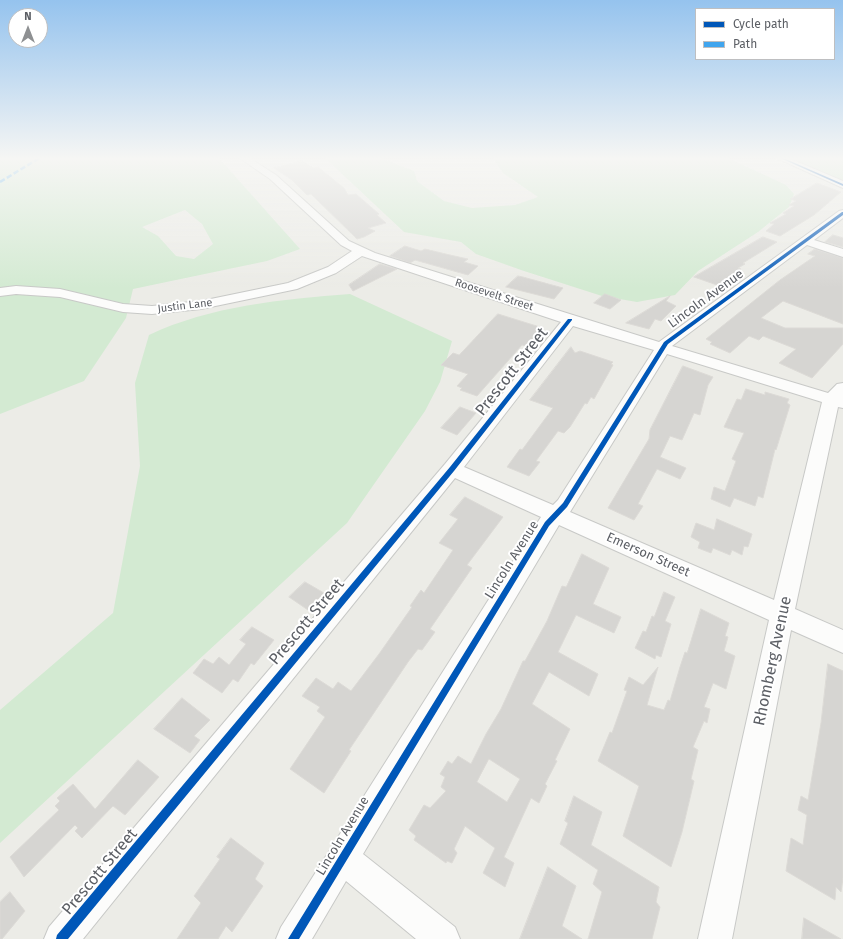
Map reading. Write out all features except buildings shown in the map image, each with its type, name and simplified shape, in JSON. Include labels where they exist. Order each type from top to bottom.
[{"type":"street","name":"Roosevelt Street","points":[[300,201],[345,243],[361,251],[570,320],[662,348],[839,397]]},
{"type":"street","name":"Lincoln Avenue","points":[[293,939],[547,524],[565,505],[662,348],[673,337],[843,213]]},
{"type":"street","points":[[805,241],[843,253]]},
{"type":"street","name":"Justin Lane","points":[[0,292],[16,290],[60,293],[123,308],[152,310],[201,305],[292,286],[332,270],[361,251]]},
{"type":"street","name":"Prescott Street","points":[[61,939],[452,469],[570,320]]},
{"type":"street","name":"Rhomberg Avenue","points":[[716,939],[782,615],[839,397]]},
{"type":"street","name":"Emerson Street","points":[[452,469],[843,642]]},
{"type":"street","points":[[343,858],[443,939]]},
{"type":"green space","points":[[0,201],[257,201],[300,249],[267,261],[133,289],[126,318],[84,381],[0,414]],"holes":[[[185,210],[202,224],[213,244],[194,259],[176,256],[158,236],[142,227]]]},
{"type":"green space","points":[[371,201],[444,201],[472,208],[515,205],[527,201],[791,201],[789,207],[758,232],[698,271],[675,295],[637,302],[602,296],[524,271],[476,254],[461,242],[404,232]]},
{"type":"green space","points":[[350,294],[452,341],[440,382],[425,411],[347,523],[0,843],[0,710],[113,613],[140,466],[135,383],[149,335],[172,325],[222,311],[299,298]]},
{"type":"cycle path","points":[[293,939],[547,524],[565,505],[666,343],[843,213]]},
{"type":"cycle path","points":[[61,939],[452,469],[570,320]]}]
